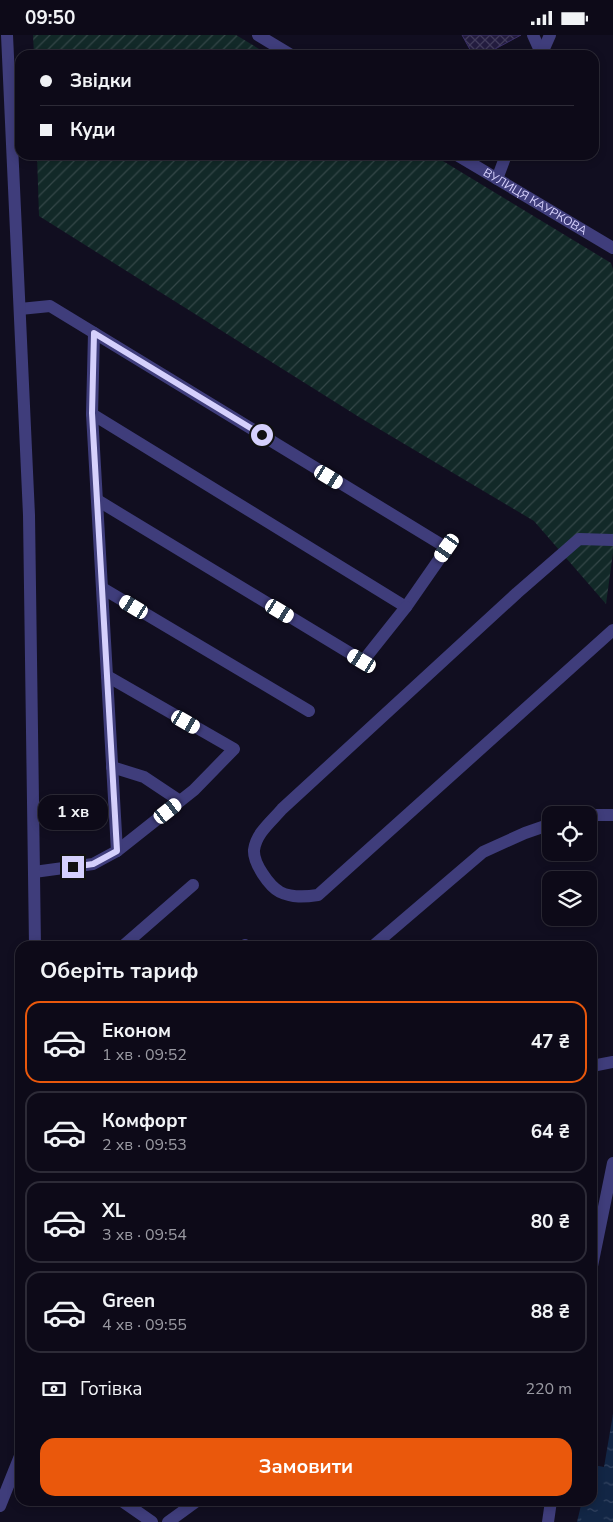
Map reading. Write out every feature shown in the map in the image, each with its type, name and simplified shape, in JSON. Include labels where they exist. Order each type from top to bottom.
[{"type":"street","points":[[7,35],[29,515],[35,941]]},
{"type":"street","points":[[258,35],[284,50]]},
{"type":"street","points":[[533,35],[540,50]]},
{"type":"street","points":[[544,50],[550,35]]},
{"type":"street","name":"ВУЛИЦЯ КАУРКОВА","points":[[465,160],[613,248]]},
{"type":"street","points":[[497,179],[504,160]]},
{"type":"street","points":[[20,309],[50,306],[447,548],[406,607],[362,661],[97,500]]},
{"type":"street","points":[[94,333],[92,413],[117,851]]},
{"type":"street","points":[[92,413],[406,607]]},
{"type":"street","points":[[613,540],[579,539],[517,593],[312,782],[260,834],[254,851],[258,868],[279,891],[302,898],[318,895],[613,630]]},
{"type":"street","points":[[102,588],[310,711]]},
{"type":"street","points":[[34,872],[93,864],[117,851],[180,801],[234,749],[107,676]]},
{"type":"street","points":[[112,767],[144,777],[180,801]]},
{"type":"street","points":[[597,815],[613,815]]},
{"type":"street","points":[[379,941],[483,852],[542,827]]},
{"type":"street","points":[[129,941],[193,885]]},
{"type":"street","points":[[597,1065],[613,1062]]},
{"type":"street","points":[[597,1241],[613,1163]]},
{"type":"street","points":[[0,1506],[15,1468]]},
{"type":"street","points":[[129,1506],[152,1522]]},
{"type":"street","points":[[168,1522],[190,1506]]},
{"type":"street","points":[[548,1522],[550,1506]]},
{"type":"green space","points":[[33,35],[236,35],[261,50],[34,50]]},
{"type":"green space","points":[[37,160],[441,160],[611,263],[613,269],[613,553],[606,604],[534,521],[359,417],[39,216]]},
{"type":"water","points":[[613,1414],[613,1522],[577,1522],[581,1506],[597,1506],[597,1466],[604,1467]]},
{"type":"building","points":[[462,35],[521,35],[493,50],[470,50]]},
{"type":"route","points":[[73,867],[93,864],[117,851],[92,413],[94,333],[262,435]]}]
